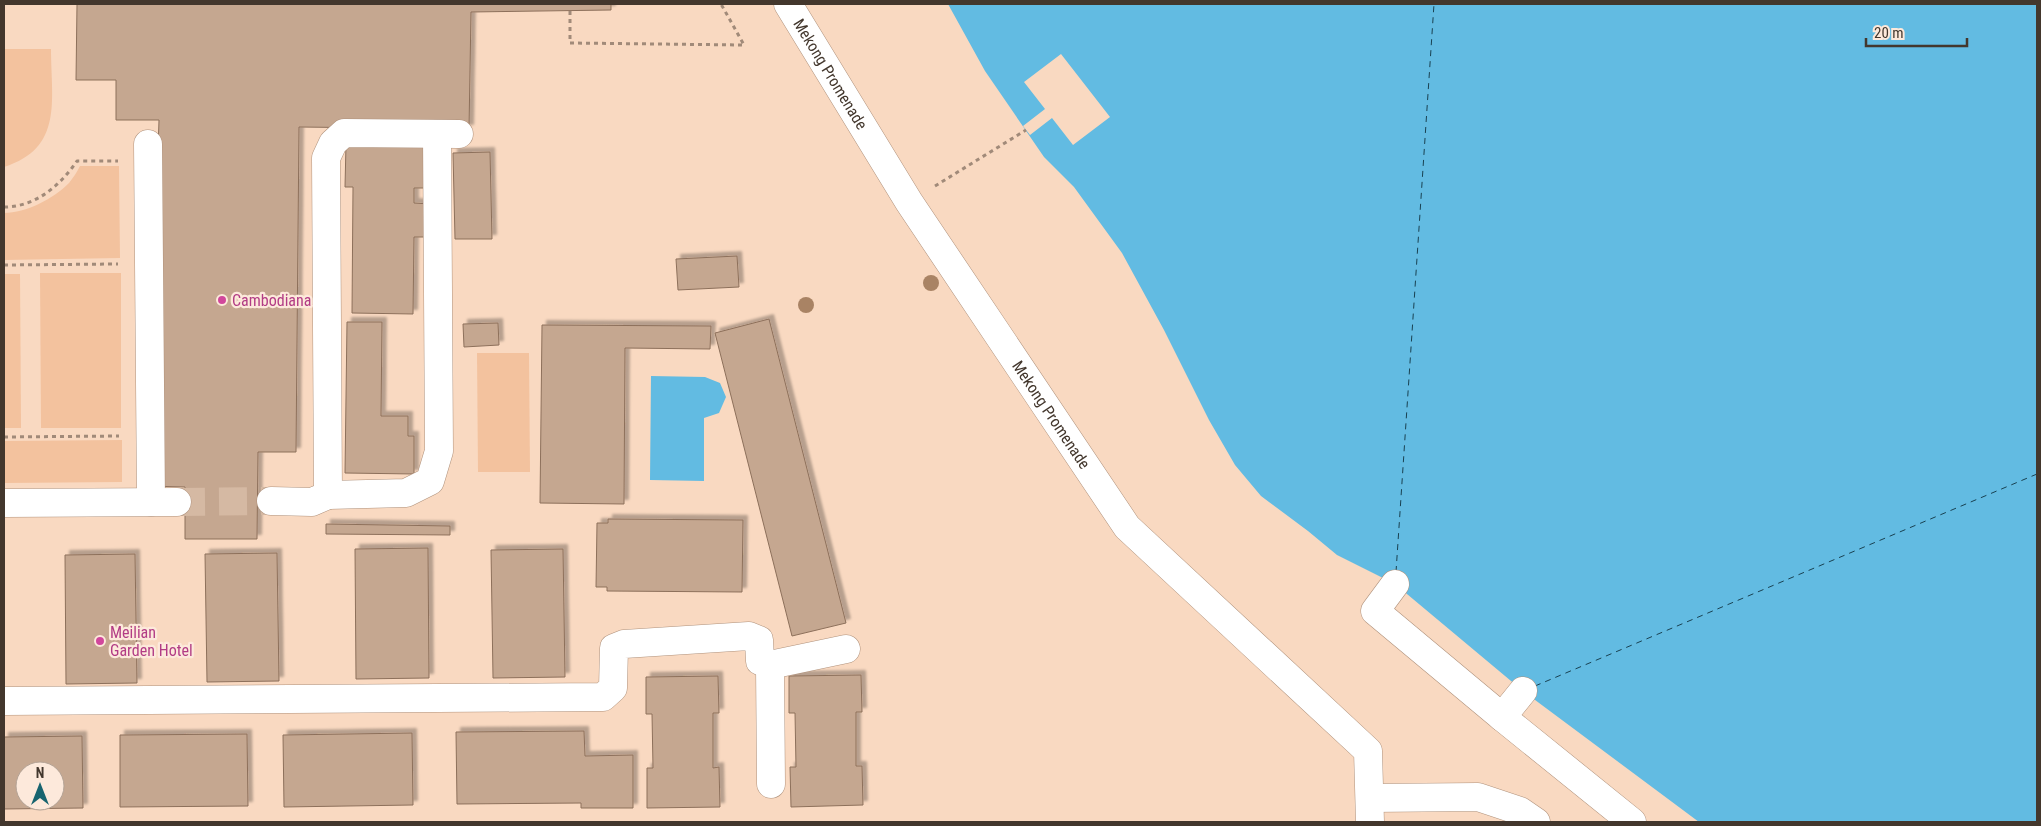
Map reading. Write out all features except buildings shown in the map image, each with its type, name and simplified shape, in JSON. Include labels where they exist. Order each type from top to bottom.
[{"type":"street","name":"Mekong Promenade","points":[[788,4],[910,202],[1127,527],[1368,751],[1370,798]]},
{"type":"street","points":[[271,501],[312,502],[328,495],[406,493],[430,480],[439,451],[448,134],[344,133],[333,143],[326,158],[328,495]]},
{"type":"street","points":[[4,503],[164,502],[148,144]]},
{"type":"street","points":[[1395,584],[1375,611],[1632,822]]},
{"type":"street","points":[[4,701],[604,697],[613,688],[614,648],[624,644],[749,636],[759,640],[760,661],[770,665],[846,649]]},
{"type":"street","points":[[770,665],[771,784]]},
{"type":"street","points":[[1502,717],[1523,691]]},
{"type":"street","points":[[1370,798],[1478,797],[1520,811],[1536,822]]},
{"type":"path","points":[[570,10],[570,43],[744,45],[722,4]]},
{"type":"path","points":[[910,202],[1026,130]]},
{"type":"path","points":[[4,208],[40,198],[65,179],[77,161],[124,161]]},
{"type":"path","points":[[4,265],[125,264]]},
{"type":"path","points":[[4,437],[126,436]]},
{"type":"shaded area","points":[[4,49],[51,49],[52,104],[50,120],[45,135],[37,148],[23,159],[4,167]]},
{"type":"shaded area","points":[[80,166],[119,166],[120,258],[4,260],[4,213],[21,211],[47,200],[69,183]]},
{"type":"shaded area","points":[[40,273],[121,273],[121,428],[41,428]]},
{"type":"shaded area","points":[[4,274],[20,274],[21,428],[4,428]]},
{"type":"shaded area","points":[[477,353],[529,353],[530,472],[478,472]]},
{"type":"shaded area","points":[[122,440],[122,482],[4,483],[4,441]]},
{"type":"water","points":[[948,4],[2037,4],[2037,822],[1699,822],[1523,691],[1395,584],[1337,555],[1261,496],[1235,465],[1209,420],[1164,330],[1122,253],[1074,187],[1044,157],[985,71]]},
{"type":"water","points":[[651,376],[705,377],[720,383],[726,397],[719,413],[704,418],[704,481],[650,480]]},
{"type":"pier","points":[[1061,54],[1110,117],[1073,145],[1052,118],[1030,135],[1023,126],[1045,109],[1024,82]]},
{"type":"ferry route","points":[[1396,572],[1434,4]]},
{"type":"ferry route","points":[[1535,686],[2037,474]]},
{"type":"tunnel","points":[[177,502],[271,501]]},
{"type":"place","name":"Cambodiana","points":[[222,300]]},
{"type":"place","name":"Meilian Garden Hotel","points":[[100,641]]}]
